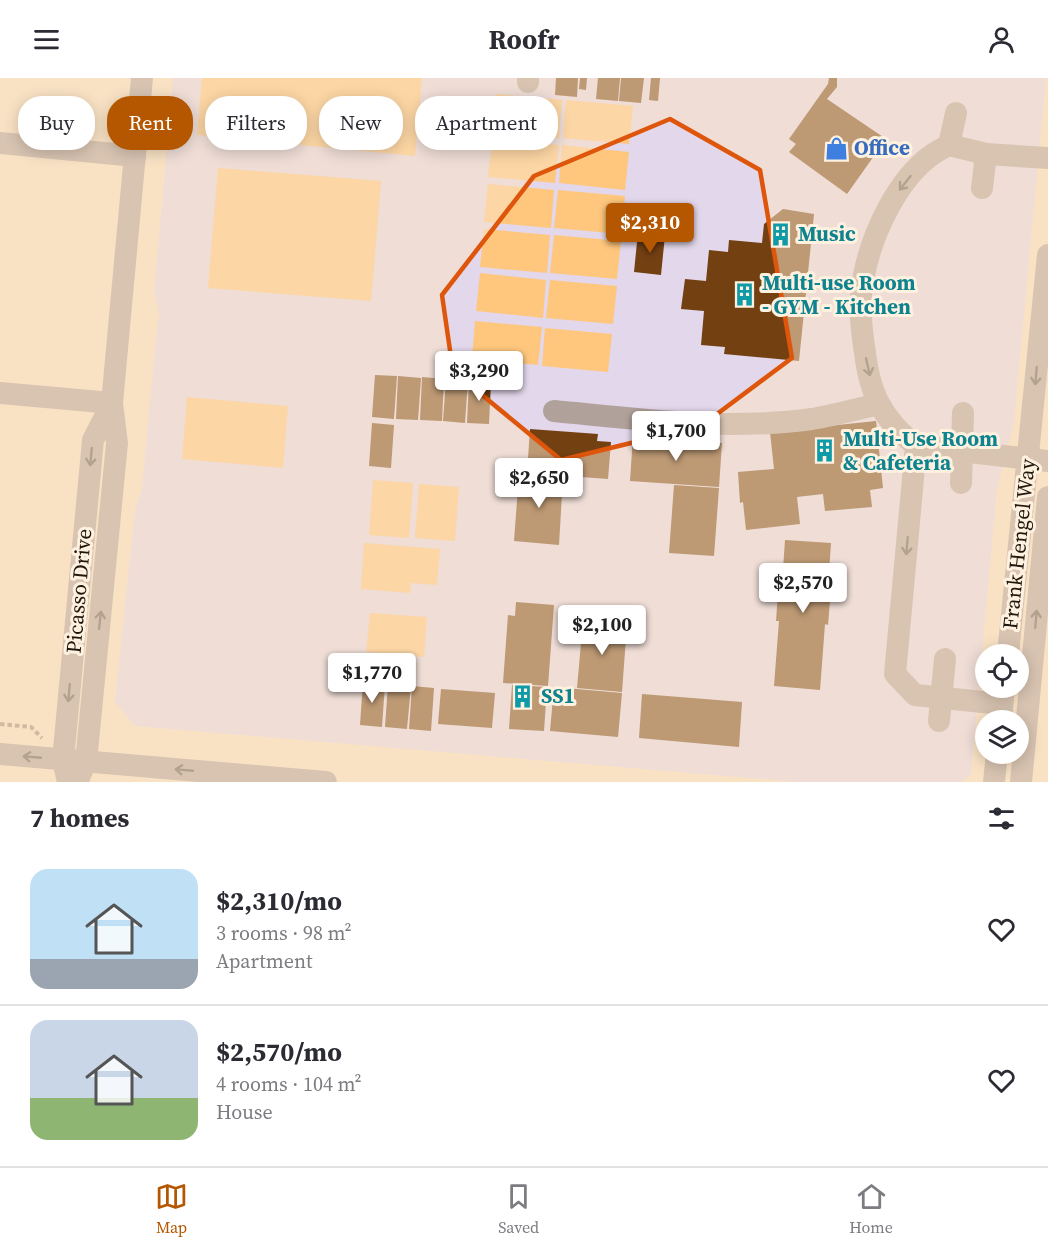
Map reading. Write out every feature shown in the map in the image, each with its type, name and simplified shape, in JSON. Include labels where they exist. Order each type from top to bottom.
[{"type":"street","name":"Picasso Drive","points":[[82,772],[117,443],[112,403],[142,78]]},
{"type":"street","points":[[949,145],[956,113]]},
{"type":"street","points":[[0,143],[135,156]]},
{"type":"street","points":[[1038,460],[916,446],[898,431],[879,404],[867,368],[861,328],[861,302],[863,276],[884,216],[896,193],[910,175],[932,155],[949,145],[986,154],[1048,158]]},
{"type":"street","points":[[982,188],[986,154]]},
{"type":"street","name":"Frank Hengel Way","points":[[1010,644],[1038,460],[1048,255]]},
{"type":"street","points":[[0,393],[112,403]]},
{"type":"street","name":"Picasso Drive","points":[[68,782],[63,760],[93,440],[112,403]]},
{"type":"street","points":[[554,411],[693,423],[760,423],[811,419],[879,404]]},
{"type":"street","points":[[962,483],[963,413]]},
{"type":"street","points":[[916,446],[895,674],[915,695],[1002,704]]},
{"type":"street","name":"Frank Hengel Way","points":[[1021,782],[1048,497]]},
{"type":"street","points":[[939,721],[945,659]]},
{"type":"street","points":[[0,754],[63,760],[82,772],[326,782]]},
{"type":"street","points":[[994,782],[996,764]]},
{"type":"highlighted area","points":[[670,119],[760,170],[792,358],[701,426],[561,460],[453,371],[442,295],[534,176]]},
{"type":"shaded area","points":[[173,78],[1046,78],[1014,422],[997,490],[983,644],[975,644],[975,698],[978,698],[977,710],[975,710],[971,774],[961,782],[797,782],[135,726],[115,702],[135,509],[142,489],[159,313],[154,293],[167,150],[193,150],[193,96],[171,96]]},
{"type":"shaded area","points":[[202,78],[422,78],[420,96],[415,96],[415,156],[353,150],[403,150],[403,96],[319,96],[319,147],[307,146],[307,96],[205,96],[205,136],[197,135]]},
{"type":"shaded area","points":[[558,100],[562,100],[558,138]]},
{"type":"shaded area","points":[[566,100],[633,106],[629,144],[563,138]]},
{"type":"shaded area","points":[[559,145],[555,183],[488,177],[491,150],[558,150]]},
{"type":"shaded area","points":[[562,145],[629,152],[625,190],[559,183]]},
{"type":"shaded area","points":[[218,168],[381,181],[371,301],[208,288]]},
{"type":"shaded area","points":[[488,184],[554,190],[551,228],[484,222]]},
{"type":"shaded area","points":[[558,190],[625,196],[621,234],[554,228]]},
{"type":"shaded area","points":[[484,229],[550,235],[547,273],[480,267]]},
{"type":"shaded area","points":[[554,235],[621,241],[617,279],[550,273]]},
{"type":"shaded area","points":[[480,273],[546,280],[543,318],[476,311]]},
{"type":"shaded area","points":[[550,280],[617,286],[613,324],[546,318]]},
{"type":"shaded area","points":[[475,321],[542,327],[538,365],[472,359]]},
{"type":"shaded area","points":[[545,328],[612,334],[608,372],[542,366]]},
{"type":"shaded area","points":[[187,397],[288,406],[283,468],[182,459]]},
{"type":"shaded area","points":[[373,480],[413,483],[409,538],[369,535]]},
{"type":"shaded area","points":[[419,484],[459,487],[455,541],[415,538]]},
{"type":"shaded area","points":[[364,543],[440,549],[437,585],[411,583],[410,593],[361,589]]},
{"type":"shaded area","points":[[370,613],[427,617],[424,657],[366,652]]},
{"type":"building","points":[[556,78],[578,78],[577,97],[555,95]]},
{"type":"building","points":[[580,78],[587,78],[586,90],[579,89]]},
{"type":"building","points":[[598,78],[620,78],[618,101],[596,99]]},
{"type":"building","points":[[621,78],[644,78],[641,103],[619,101]]},
{"type":"building","points":[[651,78],[660,78],[658,101],[649,100]]},
{"type":"building","name":"Office","points":[[829,78],[837,78],[837,87],[827,99],[886,139],[847,194],[789,152],[796,144],[789,139],[828,84]]},
{"type":"building","name":"Multi-use Room - GYM - Kitchen","points":[[783,209],[814,214],[799,361],[724,354],[725,347],[701,345],[704,311],[681,309],[685,279],[706,281],[709,250],[728,252],[729,240],[762,243],[764,224]]},
{"type":"building","points":[[638,232],[665,235],[661,275],[634,272]]},
{"type":"building","points":[[375,375],[397,376],[394,419],[372,417]]},
{"type":"building","points":[[398,376],[421,378],[418,420],[396,419]]},
{"type":"building","points":[[422,377],[444,379],[442,421],[420,420]]},
{"type":"building","points":[[446,379],[468,380],[465,423],[443,421]]},
{"type":"building","points":[[469,380],[491,382],[489,424],[467,423]]},
{"type":"building","name":"Multi-Use Room & Cafeteria","points":[[876,421],[883,488],[870,490],[872,507],[825,511],[823,494],[797,497],[800,524],[746,530],[743,502],[740,503],[738,472],[774,469],[770,432]]},
{"type":"building","points":[[372,423],[394,425],[391,468],[369,466]]},
{"type":"building","points":[[530,429],[598,434],[597,441],[611,442],[608,479],[527,473]]},
{"type":"building","points":[[633,436],[722,443],[719,487],[630,481]]},
{"type":"building","points":[[519,474],[563,477],[559,545],[514,541]]},
{"type":"building","points":[[674,485],[719,488],[714,556],[669,553]]},
{"type":"building","points":[[785,540],[831,543],[828,587],[831,588],[828,625],[825,624],[820,690],[774,686],[779,621],[776,621],[778,592],[779,583],[782,584]]},
{"type":"building","points":[[516,602],[554,605],[548,686],[503,683],[508,615],[515,616]]},
{"type":"building","points":[[583,621],[627,624],[622,692],[577,688]]},
{"type":"building","points":[[363,682],[385,684],[382,727],[360,725]]},
{"type":"building","points":[[388,684],[411,686],[407,729],[385,727]]},
{"type":"building","points":[[512,685],[547,687],[544,731],[509,729]]},
{"type":"building","points":[[412,686],[434,688],[431,731],[409,729]]},
{"type":"building","points":[[554,687],[622,693],[618,737],[550,731]]},
{"type":"building","points":[[441,689],[495,693],[492,728],[438,724]]},
{"type":"building","points":[[642,694],[742,702],[739,747],[639,738]]},
{"type":"place","name":"Office","points":[[836,148]]},
{"type":"place","name":"Music","points":[[780,234]]},
{"type":"place","name":"Multi-use Room - GYM - Kitchen","points":[[744,295]]},
{"type":"place","name":"Multi-Use Room & Cafeteria","points":[[825,451]]},
{"type":"place","name":"SS1","points":[[523,696]]}]
